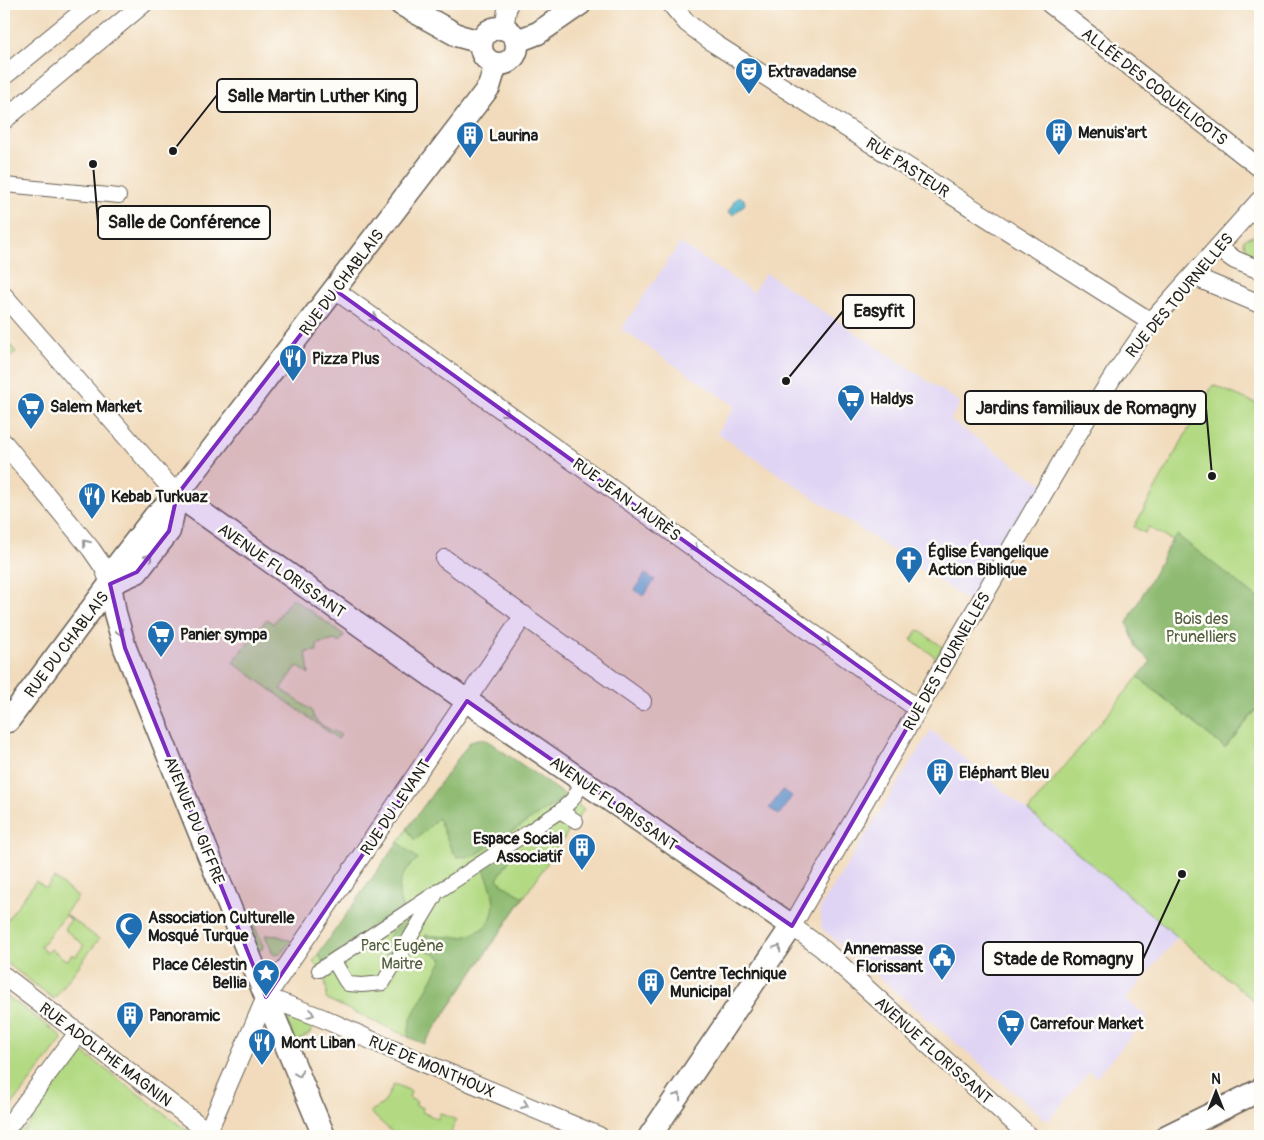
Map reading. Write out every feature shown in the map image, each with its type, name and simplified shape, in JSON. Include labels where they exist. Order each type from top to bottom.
[{"type":"street","points":[[4,76],[92,4]]},
{"type":"street","points":[[9,115],[18,97],[128,4]]},
{"type":"street","points":[[9,115],[143,4]]},
{"type":"street","points":[[401,4],[459,36],[481,42]]},
{"type":"street","points":[[508,4],[510,35],[517,50],[513,58],[505,63],[490,63],[481,51],[483,36],[489,30],[498,28],[510,35],[538,33],[580,4]]},
{"type":"street","name":"RUE PASTEUR","points":[[671,4],[687,23],[715,44],[1152,322]]},
{"type":"street","name":"ALLÉE DES COQUELICOTS","points":[[1050,4],[1260,168]]},
{"type":"street","name":"RUE DU CHABLAIS","points":[[5,722],[110,584],[118,564],[155,516],[178,495],[489,87],[496,64]]},
{"type":"street","points":[[5,185],[119,196]]},
{"type":"street","name":"RUE DES TOURNELLES","points":[[650,1136],[792,926],[1087,418],[1114,375],[1152,322],[1260,200]]},
{"type":"street","points":[[1218,248],[1235,260],[1260,270]]},
{"type":"street","points":[[1193,276],[1260,304]]},
{"type":"street","name":"RUE JEAN JAURÈS","points":[[335,290],[918,709]]},
{"type":"street","points":[[4,296],[178,495]]},
{"type":"street","points":[[4,443],[91,549],[101,563],[110,584]]},
{"type":"street","name":"AVENUE FLORISSANT","points":[[178,495],[467,701],[823,949],[1029,1136]]},
{"type":"street","points":[[445,559],[642,701]]},
{"type":"street","name":"AVENUE DU GIFFRE","points":[[110,584],[114,613],[125,648],[324,1136]]},
{"type":"street","name":"RUE DU LEVANT","points":[[207,1134],[266,997],[524,616]]},
{"type":"street","points":[[320,970],[560,811],[572,800],[584,782]]},
{"type":"street","points":[[560,811],[576,821]]},
{"type":"street","points":[[334,960],[348,984],[362,986],[383,983],[438,891]]},
{"type":"street","name":"RUE ADOLPHE MAGNIN","points":[[4,976],[207,1134]]},
{"type":"street","name":"RUE DE MONTHOUX","points":[[266,997],[322,1018],[599,1136]]},
{"type":"street","points":[[4,1132],[78,1033]]},
{"type":"street","points":[[1167,1136],[1260,1090]]},
{"type":"highlighted area","points":[[335,290],[918,709],[792,926],[467,701],[266,997],[125,648],[110,584],[137,572],[169,531],[177,495]]},
{"type":"shaded area","points":[[680,243],[753,292],[766,273],[961,403],[950,420],[1047,487],[977,607],[717,433],[735,406],[621,329]]},
{"type":"shaded area","points":[[931,730],[1178,937],[1126,999],[1148,1017],[1096,1077],[1089,1072],[1048,1121],[822,929],[820,908]]},
{"type":"green space","points":[[1260,223],[1260,258],[1248,253],[1243,240],[1258,234],[1254,230]]},
{"type":"green space","points":[[8,343],[16,352],[4,362],[4,346]]},
{"type":"green space","points":[[1213,385],[1260,405],[1260,600],[1177,536],[1172,540],[1148,527],[1145,533],[1134,527]]},
{"type":"green space","name":"Bois des Prunelliers","points":[[1177,535],[1260,600],[1260,705],[1225,748],[1138,677],[1151,661],[1137,649],[1127,623],[1172,540]]},
{"type":"green space","points":[[292,598],[344,635],[339,643],[335,640],[317,644],[317,651],[306,652],[309,674],[297,666],[281,689],[311,710],[314,718],[321,725],[341,735],[338,739],[233,662],[267,619],[273,624]]},
{"type":"green space","points":[[918,630],[943,647],[936,657],[911,640]]},
{"type":"green space","points":[[1138,677],[1225,748],[1257,709],[1260,711],[1260,723],[1255,730],[1253,742],[1255,751],[1260,759],[1260,993],[1254,1001],[1028,811]]},
{"type":"green space","name":"Parc Eugène Maitre","points":[[484,739],[489,742],[584,809],[424,1044],[326,999],[327,989],[324,979],[313,962],[467,746],[471,741]]},
{"type":"green space","points":[[484,739],[489,742],[567,796],[474,856],[457,857],[452,851],[438,818],[415,841],[407,829],[467,746],[471,741]]},
{"type":"green space","points":[[398,842],[418,859],[407,869],[401,881],[399,895],[403,909],[323,962],[318,954]]},
{"type":"green space","points":[[515,846],[517,849],[497,879],[506,887],[524,897],[424,1044],[408,1037],[411,1018],[443,959],[420,946],[426,935],[463,937],[485,927],[493,912],[494,903],[490,884],[482,867]]},
{"type":"green space","points":[[54,878],[78,897],[65,914],[99,939],[54,999],[4,961],[4,924],[36,881],[46,888]],"holes":[[[65,915],[71,920],[64,929],[84,945],[76,956],[72,954],[67,961],[51,949],[47,953],[40,947]]]},
{"type":"green space","points":[[244,902],[263,946],[258,951],[240,907]]},
{"type":"green space","points":[[410,918],[414,921],[393,958],[385,953],[390,933]]},
{"type":"green space","points":[[265,935],[278,936],[291,941],[281,953],[273,954]]},
{"type":"green space","points":[[4,994],[61,1036],[62,1040],[4,1115]]},
{"type":"green space","points":[[293,1014],[317,1021],[309,1034],[295,1042],[288,1022]]},
{"type":"green space","points":[[78,1051],[81,1051],[189,1132],[187,1136],[13,1136],[19,1128],[24,1130],[33,1119],[29,1116]]},
{"type":"green space","points":[[394,1084],[411,1091],[409,1098],[417,1102],[415,1105],[423,1108],[422,1112],[438,1119],[440,1113],[456,1120],[451,1132],[459,1136],[396,1136],[370,1112],[384,1103]]},
{"type":"water","points":[[739,196],[744,199],[745,204],[733,215],[728,212]]},
{"type":"water","points":[[645,574],[655,580],[643,596],[635,590]]},
{"type":"water","points":[[783,790],[792,796],[779,815],[769,808]]},
{"type":"place","name":"Extravadanse","points":[[749,95]]},
{"type":"place","name":"Salle Martin Luther King","points":[[173,151]]},
{"type":"place","name":"Menuis'art","points":[[1059,156]]},
{"type":"place","name":"Laurina","points":[[470,159]]},
{"type":"place","name":"Salle de Conférence","points":[[93,164]]},
{"type":"place","name":"Easyfit","points":[[786,381]]},
{"type":"place","name":"Pizza Plus","points":[[293,382]]},
{"type":"place","name":"Haldys","points":[[851,422]]},
{"type":"place","name":"Salem Market","points":[[31,430]]},
{"type":"place","name":"Jardins familiaux de Romagny","points":[[1212,476]]},
{"type":"place","name":"Kebab Turkuaz","points":[[92,520]]},
{"type":"place","name":"Église Évangelique Action Biblique","points":[[909,584]]},
{"type":"place","name":"Panier sympa","points":[[161,658]]},
{"type":"place","name":"Eléphant Bleu","points":[[940,796]]},
{"type":"place","name":"Espace Social Associatif","points":[[582,871]]},
{"type":"place","name":"Stade de Romagny","points":[[1182,874]]},
{"type":"place","name":"Association Culturelle Mosqué Turque","points":[[129,950]]},
{"type":"place","name":"Annemasse Florissant","points":[[942,981]]},
{"type":"place","name":"Place Célestin Bellia","points":[[266,997]]},
{"type":"place","name":"Centre Technique Municipal","points":[[651,1006]]},
{"type":"place","name":"Panoramic","points":[[130,1039]]},
{"type":"place","name":"Carrefour Market","points":[[1011,1047]]},
{"type":"place","name":"Mont Liban","points":[[262,1066]]}]
